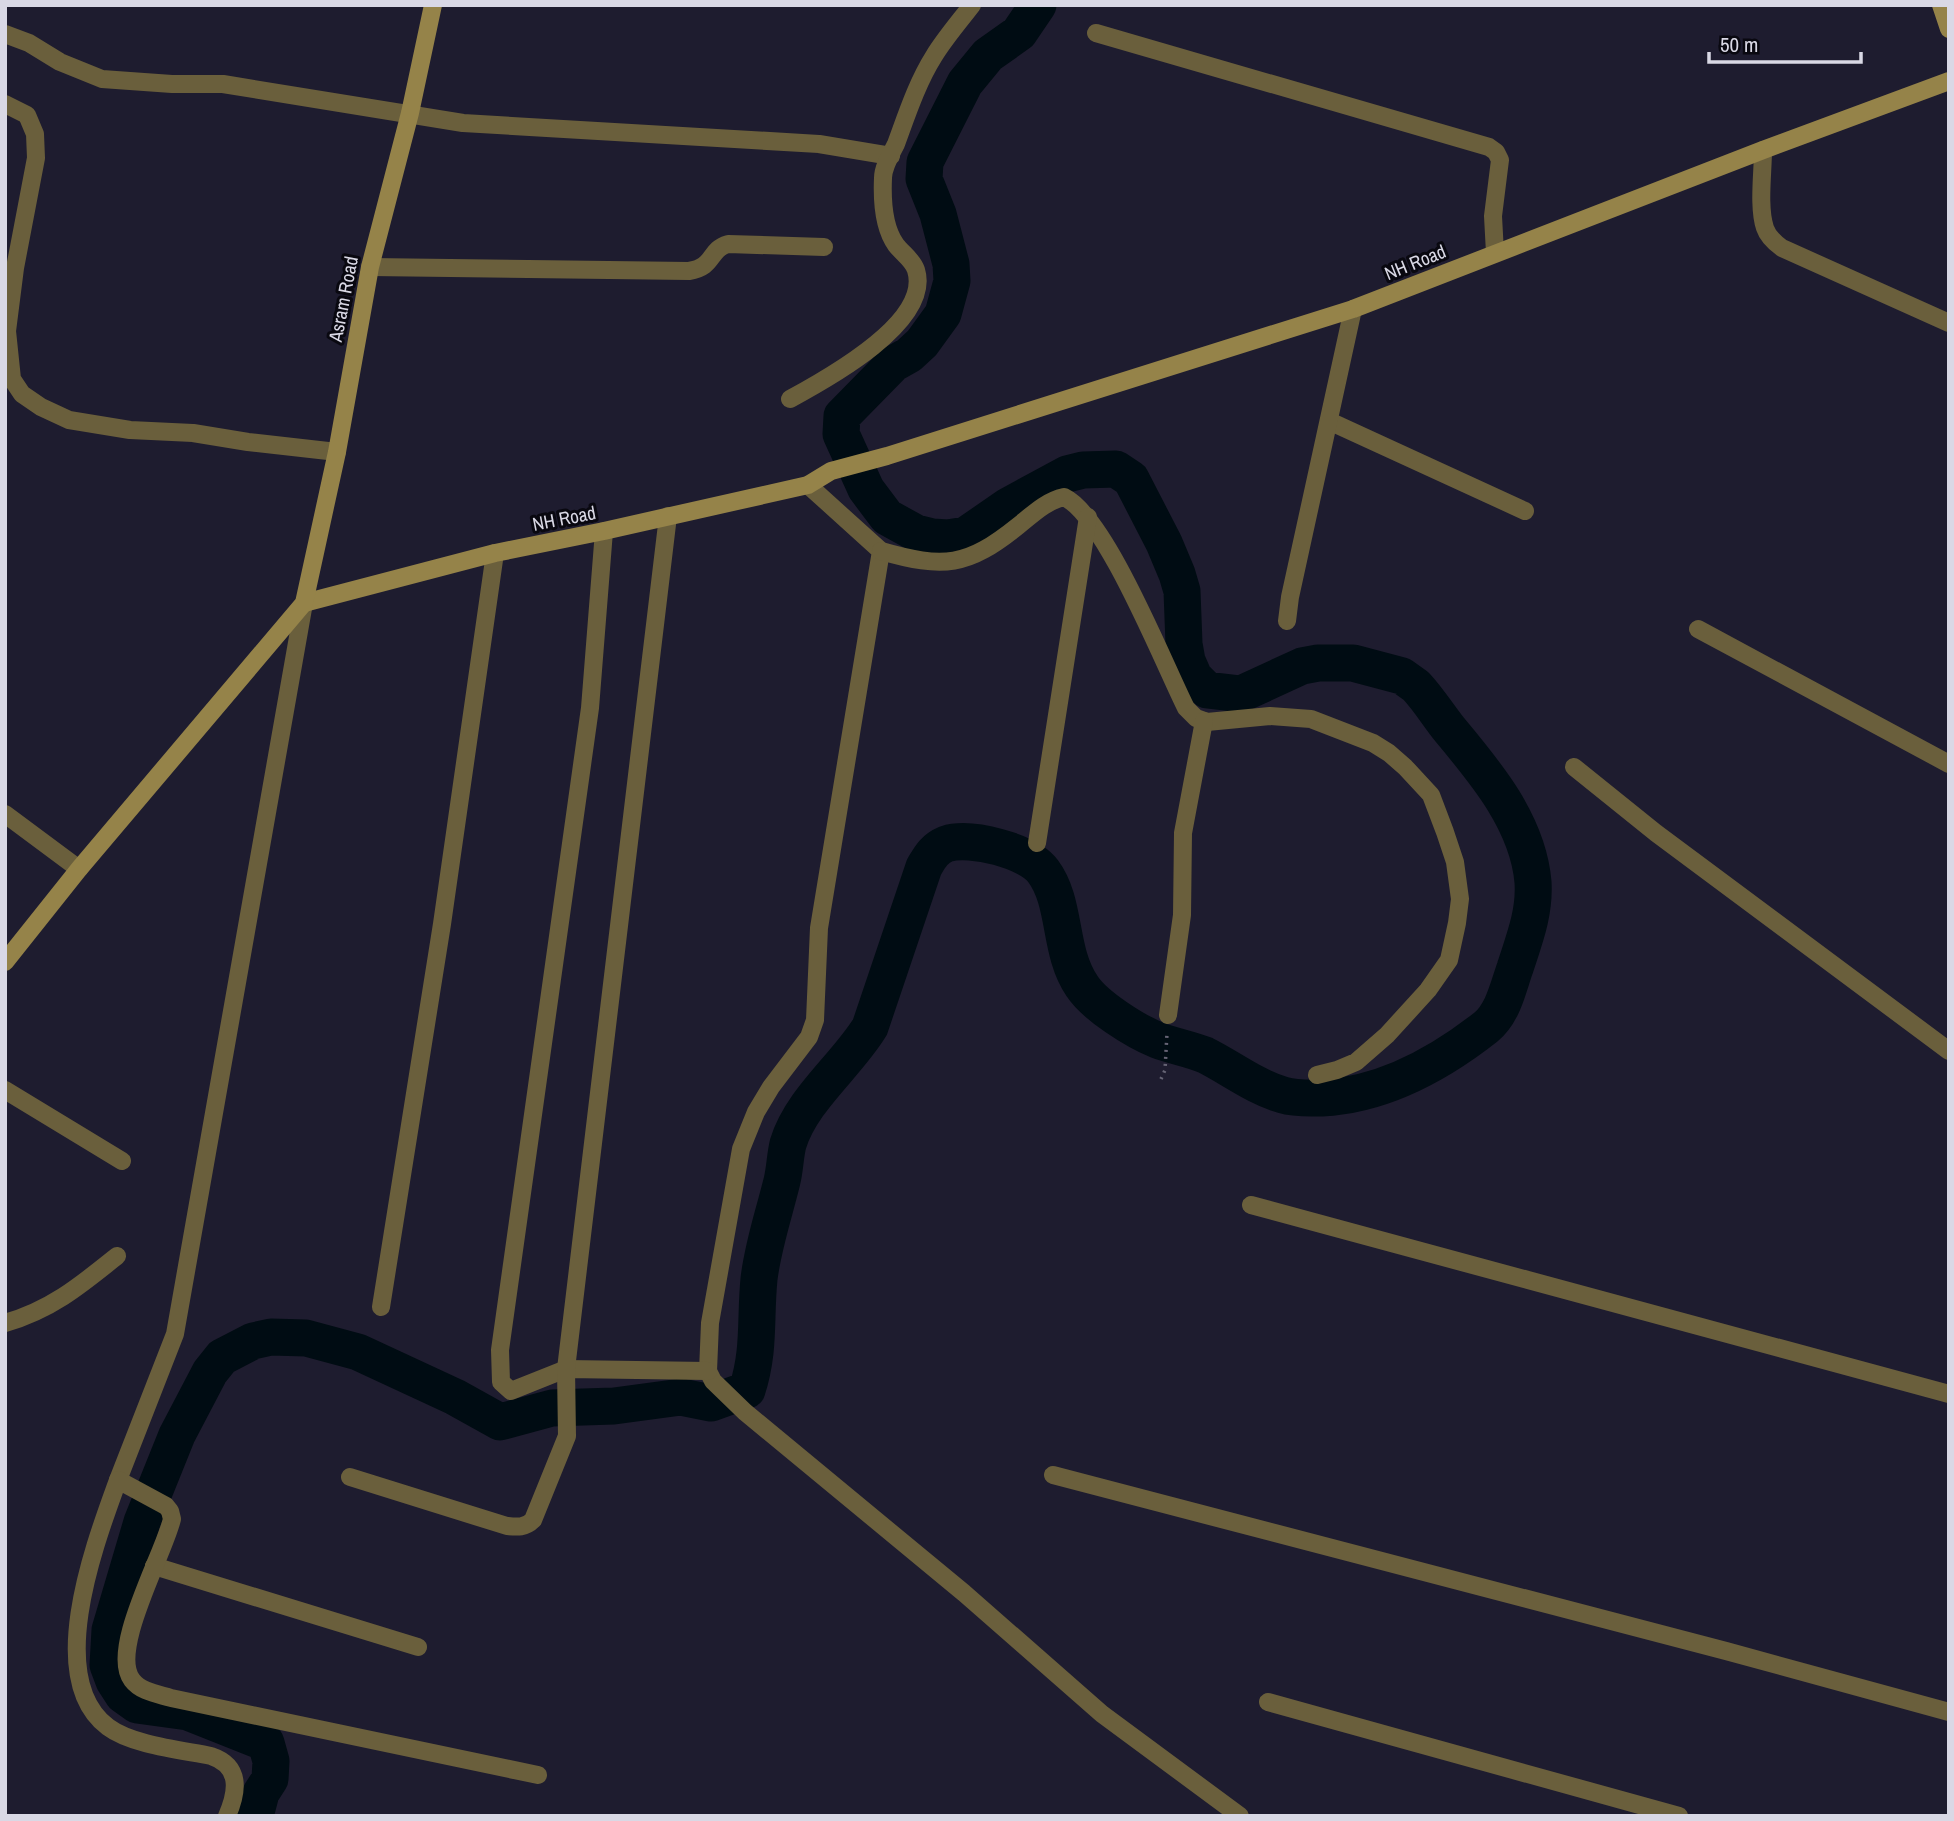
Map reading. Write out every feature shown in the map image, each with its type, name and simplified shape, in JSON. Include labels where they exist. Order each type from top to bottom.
[{"type":"main road","name":"Asram Road","points":[[304,603],[337,452],[370,267],[410,113],[433,5]]},
{"type":"main road","points":[[1941,5],[1949,29]]},
{"type":"main road","name":"NH Road","points":[[304,603],[495,553],[808,485],[831,471],[887,456],[1353,309],[1949,81]]},
{"type":"main road","points":[[5,962],[79,869],[304,603]]},
{"type":"street","points":[[790,399],[855,361],[899,323],[913,300],[917,274],[914,265],[895,243],[888,228],[883,202],[883,174],[922,79],[935,55],[972,5]]},
{"type":"street","points":[[1096,33],[1489,147],[1496,152],[1500,160],[1493,216],[1496,253]]},
{"type":"street","points":[[5,34],[29,43],[60,62],[102,79],[172,85],[223,83],[463,123],[819,144],[891,156]]},
{"type":"street","points":[[5,104],[27,115],[35,134],[36,158],[9,305],[7,331],[8,378],[22,394],[41,407],[69,420],[130,430],[193,433],[337,452]]},
{"type":"street","points":[[1763,150],[1763,211],[1765,228],[1772,240],[1782,248],[1949,323]]},
{"type":"street","points":[[370,267],[689,271],[704,267],[716,251],[728,244],[824,247]]},
{"type":"street","points":[[1287,621],[1353,309]]},
{"type":"street","points":[[1329,421],[1525,511]]},
{"type":"street","points":[[808,485],[881,551],[947,563],[960,561],[998,542],[1045,503],[1065,497],[1088,516],[1118,565],[1185,708],[1196,718],[1207,722],[1270,716],[1311,719],[1373,743],[1389,753],[1431,795],[1455,862],[1460,899],[1458,923],[1449,960],[1420,999],[1387,1035],[1356,1062],[1338,1070],[1317,1074]]},
{"type":"street","points":[[350,1476],[507,1526],[528,1525],[533,1520],[562,1452],[567,1436],[566,1368],[668,516]]},
{"type":"street","points":[[1037,843],[1088,516]]},
{"type":"street","points":[[604,531],[590,708],[500,1350],[501,1382],[511,1391],[566,1368],[710,1376],[745,1412],[964,1593],[1102,1714],[1240,1816]]},
{"type":"street","points":[[710,1376],[710,1323],[741,1149],[756,1112],[771,1087],[809,1037],[815,1020],[819,928],[881,551]]},
{"type":"street","points":[[380,1307],[442,924],[495,553]]},
{"type":"street","points":[[227,1816],[235,1783],[229,1766],[222,1759],[128,1737],[98,1718],[88,1703],[76,1657],[76,1632],[93,1551],[110,1501],[123,1483],[175,1334],[304,603]]},
{"type":"street","points":[[1698,629],[1949,764]]},
{"type":"street","points":[[1168,1015],[1182,915],[1183,833],[1203,721]]},
{"type":"street","points":[[1574,767],[1656,833],[1949,1051]]},
{"type":"street","points":[[5,814],[79,869]]},
{"type":"street","points":[[5,1090],[122,1161]]},
{"type":"street","points":[[1251,1205],[1949,1394]]},
{"type":"street","points":[[5,1323],[51,1306],[80,1287],[117,1256]]},
{"type":"street","points":[[1053,1475],[1949,1712]]},
{"type":"street","points":[[123,1483],[166,1506],[172,1519],[127,1645],[125,1664],[130,1679],[140,1688],[185,1700],[538,1775]]},
{"type":"street","points":[[154,1566],[418,1647]]},
{"type":"street","points":[[1268,1702],[1679,1816]]},
{"type":"path","points":[[1161,1079],[1168,1015]]},
{"type":"waterway","points":[[255,1816],[261,1793],[270,1779],[271,1761],[266,1743],[188,1712],[137,1705],[123,1695],[108,1665],[110,1630],[142,1522],[177,1435],[210,1372],[222,1357],[253,1341],[271,1337],[306,1338],[358,1352],[455,1397],[500,1422],[552,1408],[614,1406],[681,1397],[711,1403],[747,1390],[755,1348],[761,1266],[782,1181],[788,1144],[803,1112],[870,1027],[924,867],[938,848],[957,842],[984,844],[1012,852],[1036,864],[1051,884],[1056,898],[1074,972],[1096,1002],[1148,1036],[1205,1055],[1253,1082],[1283,1095],[1307,1098],[1345,1096],[1367,1091],[1409,1075],[1430,1065],[1486,1027],[1497,1015],[1504,1000],[1531,915],[1533,882],[1529,860],[1514,819],[1491,781],[1416,686],[1402,676],[1353,663],[1318,663],[1302,666],[1241,694],[1207,690],[1194,677],[1187,661],[1182,591],[1177,574],[1131,479],[1116,469],[1083,470],[1067,474],[1008,506],[966,535],[948,538],[916,533],[887,517],[866,489],[841,434],[842,416],[893,364],[922,343],[943,314],[952,281],[951,264],[938,214],[924,179],[925,162],[965,83],[988,55],[1019,33],[1038,5]]}]
